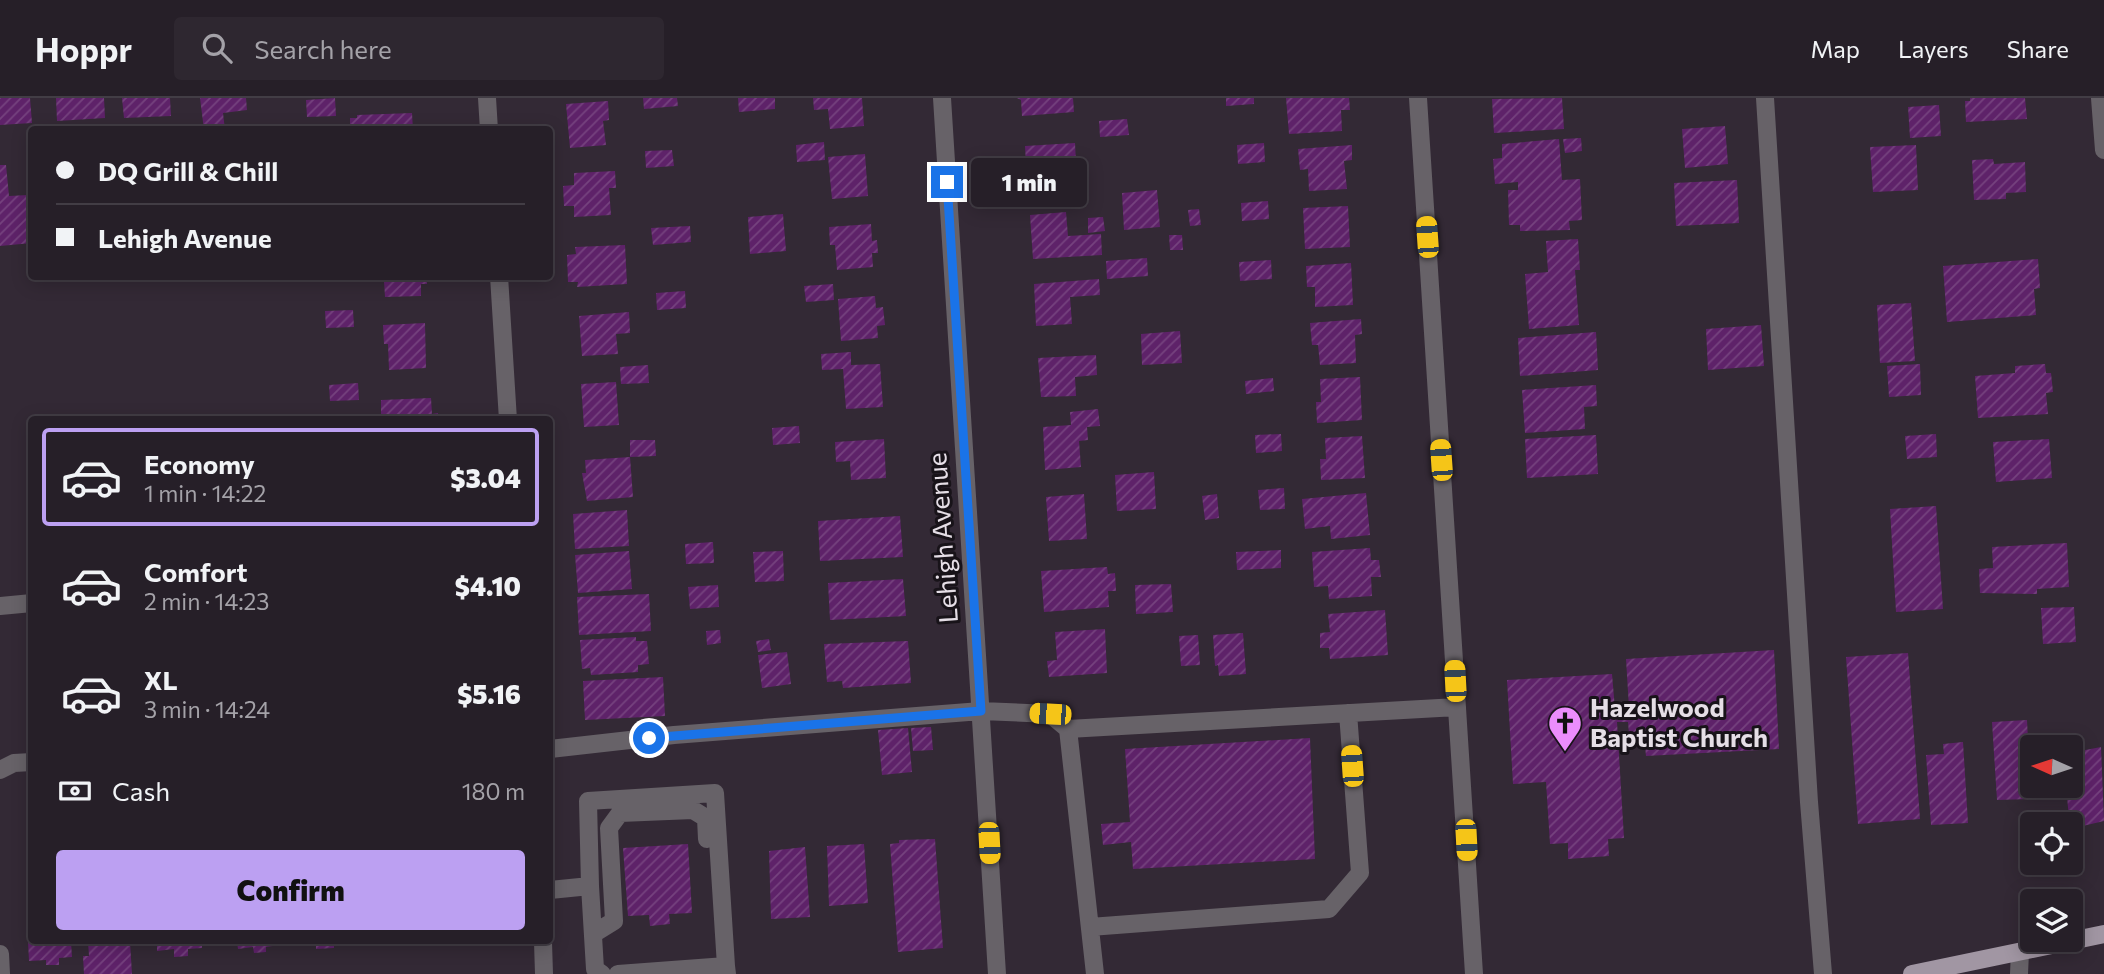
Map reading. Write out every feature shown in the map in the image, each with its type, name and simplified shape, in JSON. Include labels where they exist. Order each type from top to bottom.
[{"type":"main road","points":[[2083,938],[2104,934]]},
{"type":"main road","points":[[1912,974],[2020,952]]},
{"type":"street","points":[[486,98],[489,126]]},
{"type":"street","name":"Lehigh Avenue","points":[[942,98],[997,974]]},
{"type":"street","points":[[1418,98],[1474,974]]},
{"type":"street","points":[[1765,98],[1809,802],[1823,974]]},
{"type":"street","points":[[2101,98],[2104,150]]},
{"type":"street","points":[[499,280],[508,416]]},
{"type":"street","points":[[0,606],[28,603]]},
{"type":"street","points":[[553,749],[700,733],[981,711],[1050,714],[1068,729],[1457,707]]},
{"type":"street","points":[[1090,927],[1329,909],[1360,873],[1348,713]]},
{"type":"street","points":[[1068,729],[1095,974]]},
{"type":"street","points":[[0,770],[14,764],[28,762]]},
{"type":"street","points":[[602,974],[595,969],[588,801],[715,793],[727,970],[618,974]]},
{"type":"street","points":[[593,934],[614,921],[609,828],[620,813],[693,810],[706,818],[712,918],[724,932]]},
{"type":"street","points":[[553,890],[590,886]]},
{"type":"street","points":[[543,944],[544,974]]},
{"type":"street","points":[[2019,974],[2020,952]]},
{"type":"street","points":[[0,954],[1,974]]},
{"type":"building","points":[[0,98],[30,98],[32,123],[0,125]]},
{"type":"building","points":[[56,98],[104,98],[105,118],[57,121]]},
{"type":"building","points":[[122,98],[170,98],[171,116],[124,118]]},
{"type":"building","points":[[200,98],[246,98],[247,110],[223,113],[225,126],[204,126]]},
{"type":"building","points":[[335,98],[336,116],[307,117],[306,100]]},
{"type":"building","points":[[643,98],[677,98],[678,106],[644,109]]},
{"type":"building","points":[[738,98],[775,98],[775,109],[739,112]]},
{"type":"building","points":[[813,98],[862,98],[864,126],[830,129],[828,109],[814,110]]},
{"type":"building","points":[[1017,98],[1073,98],[1074,112],[1022,116],[1021,100]]},
{"type":"building","points":[[1226,98],[1254,98],[1254,104],[1226,106]]},
{"type":"building","points":[[1286,98],[1349,98],[1350,110],[1341,110],[1342,131],[1289,134]]},
{"type":"building","points":[[1562,98],[1564,129],[1494,133],[1492,99]]},
{"type":"building","points":[[1970,98],[2025,98],[2027,119],[1966,122],[1965,101],[1970,101]]},
{"type":"building","points":[[608,101],[609,120],[603,121],[606,145],[570,148],[566,104]]},
{"type":"building","points":[[1939,105],[1941,136],[1910,138],[1908,107]]},
{"type":"building","points":[[412,113],[413,126],[350,126],[350,118],[357,118],[357,115]]},
{"type":"building","points":[[1127,119],[1129,135],[1100,137],[1099,121]]},
{"type":"building","points":[[1725,126],[1728,164],[1685,168],[1682,129]]},
{"type":"building","points":[[1581,138],[1582,151],[1565,153],[1563,139]]},
{"type":"building","points":[[1559,139],[1562,180],[1580,179],[1582,220],[1569,221],[1570,230],[1520,231],[1520,225],[1509,225],[1508,190],[1518,190],[1518,182],[1495,184],[1493,159],[1502,158],[1502,144]]},
{"type":"building","points":[[824,142],[825,160],[797,162],[796,145]]},
{"type":"building","points":[[1075,143],[1077,181],[1027,184],[1025,146]]},
{"type":"building","points":[[1264,143],[1265,162],[1238,164],[1237,145]]},
{"type":"building","points":[[1352,145],[1352,160],[1344,161],[1347,189],[1309,191],[1308,169],[1300,170],[1298,149]]},
{"type":"building","points":[[1916,145],[1918,190],[1873,192],[1870,147]]},
{"type":"building","points":[[672,150],[674,166],[646,168],[645,151]]},
{"type":"building","points":[[865,154],[868,196],[832,199],[828,157]]},
{"type":"building","points":[[1993,159],[1994,164],[2025,162],[2026,192],[2006,193],[2006,199],[1974,200],[1972,160]]},
{"type":"building","points":[[0,165],[6,165],[9,196],[28,195],[28,243],[0,246]]},
{"type":"building","points":[[615,171],[616,188],[609,188],[611,215],[574,217],[574,206],[564,206],[563,186],[574,185],[574,173]]},
{"type":"building","points":[[1737,180],[1739,223],[1676,226],[1674,183]]},
{"type":"building","points":[[1157,190],[1160,227],[1124,230],[1122,193]]},
{"type":"building","points":[[1268,201],[1269,219],[1242,221],[1241,203]]},
{"type":"building","points":[[1348,206],[1350,247],[1305,249],[1303,208]]},
{"type":"building","points":[[1199,209],[1201,225],[1190,226],[1188,210]]},
{"type":"building","points":[[1066,212],[1068,236],[1101,234],[1102,255],[1033,259],[1030,215]]},
{"type":"building","points":[[783,214],[786,251],[750,254],[748,217]]},
{"type":"building","points":[[1103,217],[1105,231],[1088,233],[1088,218]]},
{"type":"building","points":[[871,224],[872,241],[877,240],[878,253],[872,253],[873,267],[837,270],[835,245],[830,245],[829,227]]},
{"type":"building","points":[[690,226],[691,242],[653,245],[651,228]]},
{"type":"building","points":[[1169,235],[1182,235],[1183,250],[1170,250]]},
{"type":"building","points":[[1578,239],[1580,270],[1575,270],[1579,325],[1529,329],[1525,274],[1548,272],[1546,241]]},
{"type":"building","points":[[625,245],[627,284],[577,287],[578,282],[568,282],[567,255],[576,254],[575,247]]},
{"type":"building","points":[[1147,258],[1148,276],[1107,279],[1106,261]]},
{"type":"building","points":[[2038,259],[2040,288],[2034,289],[2036,315],[1947,322],[1943,266]]},
{"type":"building","points":[[1271,260],[1272,279],[1240,281],[1239,262]]},
{"type":"building","points":[[1351,263],[1353,305],[1315,307],[1315,287],[1307,287],[1306,266]]},
{"type":"building","points":[[1099,279],[1100,295],[1070,297],[1072,324],[1036,326],[1034,284]]},
{"type":"building","points":[[427,280],[427,284],[421,284],[421,296],[385,297],[384,281],[371,281]]},
{"type":"building","points":[[833,284],[834,300],[806,302],[804,286]]},
{"type":"building","points":[[685,291],[686,308],[657,310],[656,293]]},
{"type":"building","points":[[875,296],[876,308],[883,307],[885,325],[877,326],[878,338],[841,341],[838,299]]},
{"type":"building","points":[[1911,303],[1915,361],[1880,363],[1877,305]]},
{"type":"building","points":[[353,310],[354,327],[326,328],[325,311]]},
{"type":"building","points":[[629,312],[630,333],[616,334],[618,354],[582,356],[579,316]]},
{"type":"building","points":[[1361,319],[1362,334],[1355,335],[1356,363],[1320,365],[1318,345],[1312,345],[1310,323]]},
{"type":"building","points":[[425,323],[426,368],[389,370],[388,344],[384,344],[383,325]]},
{"type":"building","points":[[1761,325],[1764,366],[1708,370],[1706,329]]},
{"type":"building","points":[[1180,331],[1182,363],[1142,365],[1141,334]]},
{"type":"building","points":[[1596,332],[1598,370],[1520,376],[1518,338]]},
{"type":"building","points":[[851,352],[851,365],[880,364],[883,407],[846,409],[843,369],[822,370],[821,354]]},
{"type":"building","points":[[1096,355],[1097,375],[1075,377],[1076,396],[1041,397],[1038,358]]},
{"type":"building","points":[[1920,364],[1921,395],[1889,397],[1887,366]]},
{"type":"building","points":[[2045,364],[2046,373],[2051,373],[2053,392],[2046,393],[2048,414],[1978,418],[1975,376],[2015,373],[2015,366]]},
{"type":"building","points":[[648,365],[649,383],[621,384],[620,367]]},
{"type":"building","points":[[1360,377],[1362,420],[1317,423],[1316,402],[1321,402],[1320,379]]},
{"type":"building","points":[[1273,378],[1274,391],[1246,394],[1245,381]]},
{"type":"building","points":[[616,382],[619,425],[584,427],[581,384]]},
{"type":"building","points":[[358,383],[359,400],[330,401],[329,385]]},
{"type":"building","points":[[1596,385],[1597,406],[1584,407],[1585,429],[1525,433],[1522,390]]},
{"type":"building","points":[[431,398],[432,414],[438,413],[438,416],[377,416],[381,415],[381,400]]},
{"type":"building","points":[[1098,409],[1100,426],[1087,427],[1088,440],[1079,441],[1081,467],[1045,470],[1043,427],[1071,425],[1070,412]]},
{"type":"building","points":[[799,426],[800,443],[773,445],[772,428]]},
{"type":"building","points":[[1281,434],[1282,451],[1256,453],[1255,435]]},
{"type":"building","points":[[1936,434],[1937,457],[1907,459],[1905,436]]},
{"type":"building","points":[[1596,435],[1598,474],[1527,478],[1525,439]]},
{"type":"building","points":[[1362,436],[1365,478],[1321,480],[1320,459],[1326,459],[1325,438]]},
{"type":"building","points":[[884,439],[886,478],[851,480],[850,461],[836,462],[835,442]]},
{"type":"building","points":[[2049,439],[2052,478],[1996,482],[1993,442]]},
{"type":"building","points":[[630,440],[655,440],[656,456],[630,457]]},
{"type":"building","points":[[630,457],[633,497],[587,501],[582,473],[586,473],[585,460]]},
{"type":"building","points":[[1154,472],[1156,509],[1117,511],[1115,475]]},
{"type":"building","points":[[1284,488],[1285,509],[1260,510],[1258,490]]},
{"type":"building","points":[[1366,493],[1370,535],[1331,539],[1330,526],[1305,529],[1302,499]]},
{"type":"building","points":[[1084,494],[1087,539],[1049,541],[1046,497]]},
{"type":"building","points":[[1217,494],[1219,518],[1205,520],[1202,496]]},
{"type":"building","points":[[1936,506],[1943,609],[1896,612],[1890,509]]},
{"type":"building","points":[[627,510],[629,546],[575,549],[573,514]]},
{"type":"building","points":[[900,516],[903,557],[820,561],[818,521]]},
{"type":"building","points":[[713,542],[714,563],[686,564],[685,544]]},
{"type":"building","points":[[2067,543],[2069,587],[2037,589],[2037,594],[1980,593],[1979,569],[1993,568],[1992,547]]},
{"type":"building","points":[[1370,548],[1371,560],[1379,560],[1381,577],[1371,577],[1372,596],[1329,599],[1328,586],[1314,587],[1312,552]]},
{"type":"building","points":[[1281,550],[1281,568],[1237,570],[1236,552]]},
{"type":"building","points":[[629,551],[632,589],[578,593],[575,555]]},
{"type":"building","points":[[783,551],[784,581],[755,582],[753,552]]},
{"type":"building","points":[[1107,567],[1108,574],[1115,573],[1116,591],[1108,591],[1109,607],[1044,612],[1041,571]]},
{"type":"building","points":[[903,579],[906,616],[830,620],[828,583]]},
{"type":"building","points":[[1171,584],[1173,612],[1136,614],[1135,585]]},
{"type":"building","points":[[718,585],[719,607],[690,609],[688,587]]},
{"type":"building","points":[[649,594],[651,631],[579,635],[577,597]]},
{"type":"building","points":[[2074,607],[2076,642],[2043,644],[2041,608]]},
{"type":"building","points":[[1385,610],[1388,655],[1330,659],[1329,648],[1320,648],[1320,633],[1330,632],[1328,614]]},
{"type":"building","points":[[1105,629],[1107,673],[1049,677],[1047,661],[1057,660],[1055,632]]},
{"type":"building","points":[[720,630],[721,643],[707,645],[706,631]]},
{"type":"building","points":[[1243,633],[1246,674],[1219,676],[1218,665],[1215,666],[1213,635]]},
{"type":"building","points":[[1198,635],[1200,665],[1181,666],[1179,636]]},
{"type":"building","points":[[636,637],[636,641],[647,641],[649,664],[638,665],[638,672],[591,675],[590,668],[582,669],[580,640]]},
{"type":"building","points":[[769,639],[771,650],[758,652],[756,641]]},
{"type":"building","points":[[908,641],[911,683],[843,688],[842,681],[827,682],[824,644]]},
{"type":"building","name":"Hazelwood Baptist Church","points":[[1774,650],[1779,749],[1646,756],[1645,746],[1630,747],[1628,722],[1617,722],[1624,838],[1608,839],[1609,856],[1568,859],[1568,843],[1550,844],[1546,782],[1513,784],[1507,680],[1612,674],[1615,709],[1629,708],[1626,659]]},
{"type":"building","points":[[787,652],[791,684],[762,688],[758,655]]},
{"type":"building","points":[[1908,653],[1920,819],[1858,824],[1846,657]]},
{"type":"building","points":[[663,677],[665,716],[585,720],[583,681]]},
{"type":"building","points":[[2027,720],[2028,735],[2020,735],[2020,798],[2031,799],[1997,800],[1992,722]]},
{"type":"building","points":[[931,727],[933,750],[913,751],[911,728]]},
{"type":"building","points":[[908,728],[912,772],[882,775],[878,730]]},
{"type":"building","points":[[1310,738],[1315,859],[1133,869],[1131,842],[1103,845],[1101,824],[1130,822],[1125,749]]},
{"type":"building","points":[[1963,742],[1968,823],[1931,825],[1926,755],[1944,754],[1943,744]]},
{"type":"building","points":[[2101,747],[2104,821],[2083,826],[2083,812],[2068,812],[2067,798],[2083,798],[2083,750]]},
{"type":"building","points":[[935,839],[943,948],[898,952],[890,844],[899,843],[899,840]]},
{"type":"building","points":[[688,844],[692,913],[669,914],[670,924],[650,926],[649,915],[628,916],[623,848]]},
{"type":"building","points":[[864,844],[868,903],[829,906],[827,846]]},
{"type":"building","points":[[805,847],[810,917],[771,919],[769,851]]},
{"type":"building","points":[[28,944],[71,944],[72,957],[59,958],[59,965],[46,965],[46,960],[29,961]]},
{"type":"building","points":[[88,944],[130,944],[132,974],[84,974],[83,956],[89,956]]},
{"type":"building","points":[[157,944],[202,944],[202,948],[188,949],[188,956],[174,957],[174,949],[157,951]]},
{"type":"building","points":[[237,944],[279,945],[266,947],[266,952],[254,953],[253,947],[238,949]]},
{"type":"building","points":[[316,944],[334,944],[334,948],[316,949]]},
{"type":"place","name":"Hazelwood Baptist Church","points":[[1565,753]]},
{"type":"route","points":[[649,738],[981,711],[947,182]]}]
